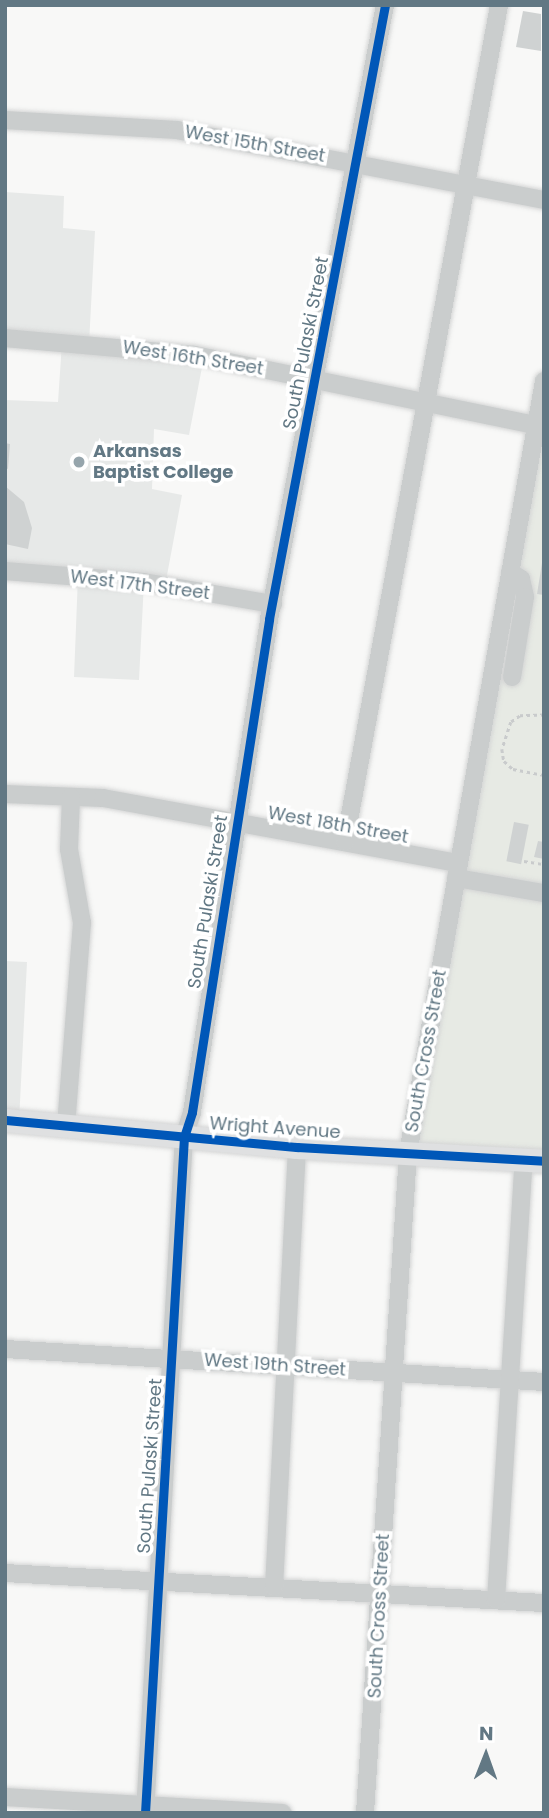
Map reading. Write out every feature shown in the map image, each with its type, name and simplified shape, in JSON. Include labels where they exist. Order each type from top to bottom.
[{"type":"main road","name":"Wright Avenue","points":[[5,1120],[297,1147],[534,1161]]},
{"type":"street","name":"South Pulaski Street","points":[[145,1810],[184,1137],[192,1112],[236,822],[273,604],[314,379],[358,163],[385,5]]},
{"type":"street","points":[[345,842],[386,642],[409,492],[429,405],[499,5]]},
{"type":"street","name":"West 15th Street","points":[[5,120],[177,130],[544,200]]},
{"type":"street","name":"West 16th Street","points":[[5,338],[152,349],[314,379],[540,426]]},
{"type":"street","name":"South Cross Street","points":[[365,1813],[408,1153],[510,572],[540,426],[544,381]]},
{"type":"street","name":"West 17th Street","points":[[5,572],[144,582],[273,604]]},
{"type":"street","points":[[492,674],[517,678],[525,597],[520,579],[510,572]]},
{"type":"street","name":"West 18th Street","points":[[5,794],[103,798],[345,842],[544,893]]},
{"type":"street","points":[[66,1126],[82,923],[69,849],[71,797]]},
{"type":"street","points":[[274,1587],[297,1147]]},
{"type":"street","points":[[496,1600],[509,1380],[534,1161]]},
{"type":"street","name":"West 19th Street","points":[[5,1349],[544,1382]]},
{"type":"street","points":[[5,1573],[544,1603]]},
{"type":"street","points":[[5,1797],[145,1810],[282,1813]]},
{"type":"path","points":[[544,715],[511,722],[502,749],[504,761],[513,769],[544,775]]},
{"type":"path","points":[[524,861],[544,864]]},
{"type":"shaded area","name":"Arkansas Baptist College","points":[[5,192],[64,196],[63,228],[95,231],[89,344],[204,357],[189,435],[154,429],[152,489],[182,495],[165,586],[144,582],[139,680],[74,677],[78,576],[5,571],[5,400],[58,402],[62,343],[5,338]]},
{"type":"shaded area","points":[[544,427],[544,1161],[408,1153]]},
{"type":"shaded area","points":[[5,961],[27,962],[19,1122],[5,1120]]},
{"type":"building","points":[[523,11],[541,14],[541,51],[516,47]]},
{"type":"building","points":[[5,443],[10,444],[8,469],[5,468]]},
{"type":"building","points":[[5,486],[24,502],[32,528],[28,549],[5,544]]},
{"type":"building","points":[[544,563],[544,595],[537,594]]},
{"type":"building","points":[[514,822],[529,825],[521,864],[506,861]]},
{"type":"building","points":[[538,841],[544,842],[544,859],[534,857]]},
{"type":"cycle path","points":[[145,1813],[184,1137],[192,1112],[269,619],[385,5]]},
{"type":"cycle path","points":[[5,1120],[297,1147],[544,1161]]},
{"type":"place","name":"Arkansas Baptist College","points":[[79,462]]}]
